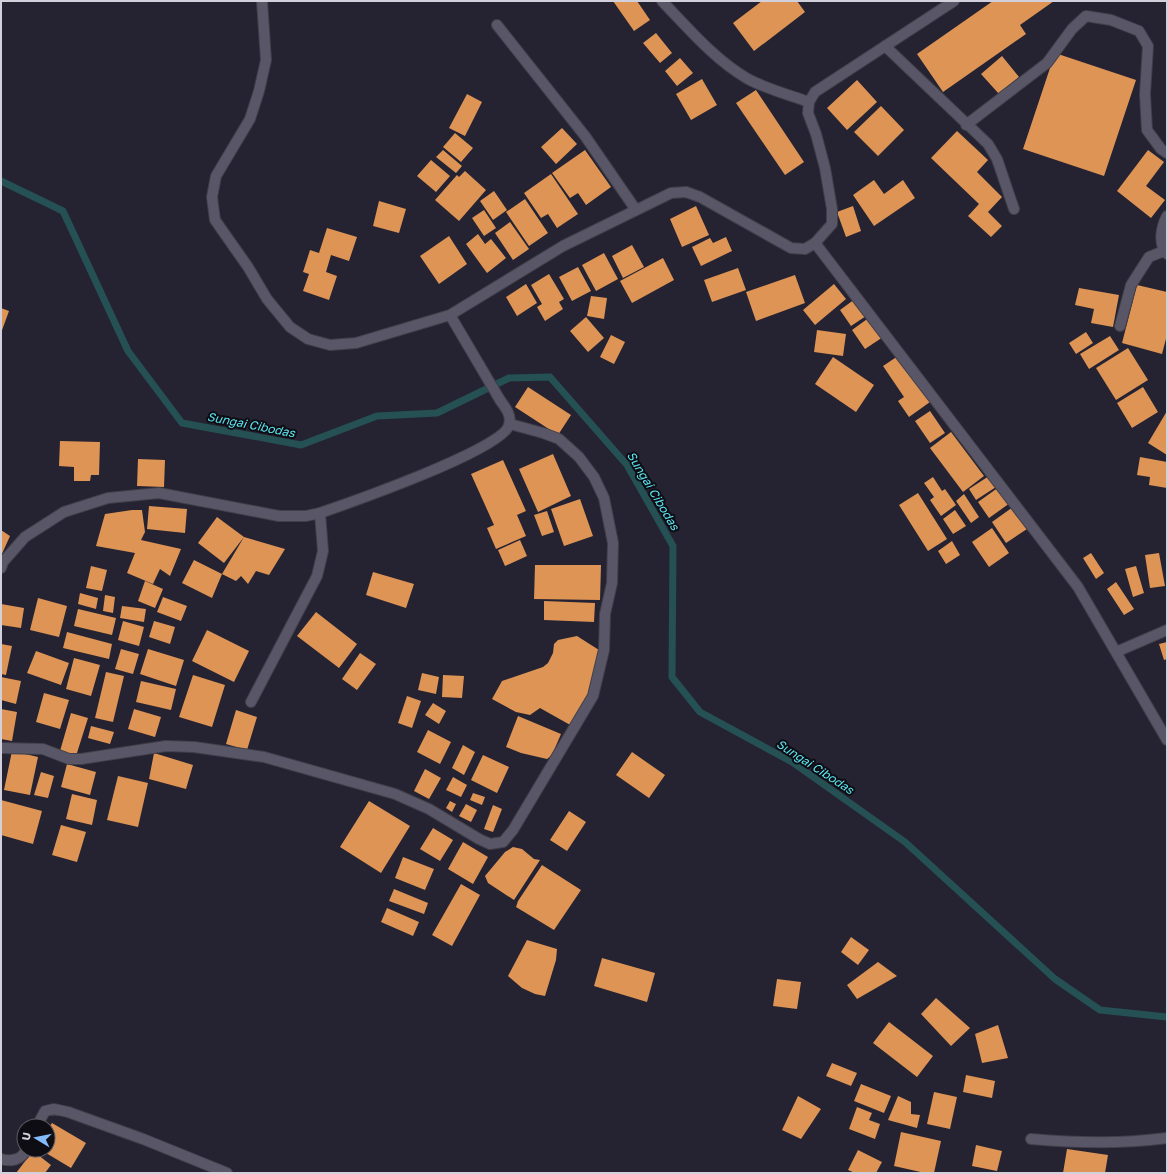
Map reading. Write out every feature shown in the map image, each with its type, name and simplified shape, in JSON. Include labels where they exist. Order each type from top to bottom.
[{"type":"street","points":[[262,1],[266,60],[250,119],[216,176],[212,197],[216,220],[248,267],[267,299],[290,327],[308,340],[330,345],[356,343],[450,316],[563,246],[671,193],[686,192],[700,197],[790,248],[805,249],[815,243],[832,224],[832,209],[825,168],[816,134],[808,113],[809,102],[815,92],[954,1]]},
{"type":"street","points":[[662,1],[695,36],[732,68],[750,80],[809,102]]},
{"type":"street","points":[[966,125],[1047,64],[1072,29],[1086,16],[1111,20],[1139,32],[1148,46],[1145,94],[1147,130],[1161,149],[1167,153]]},
{"type":"street","points":[[497,25],[585,136],[636,210]]},
{"type":"street","points":[[885,46],[966,125],[988,144],[997,159],[1014,209]]},
{"type":"street","points":[[1120,326],[1131,285],[1149,257],[1165,253],[1161,236],[1163,224],[1167,216]]},
{"type":"street","points":[[815,243],[1078,587],[1167,740]]},
{"type":"street","points":[[1,568],[3,562],[25,537],[64,512],[108,498],[159,493],[279,516],[306,516],[320,513],[406,482],[486,446],[498,438],[510,424],[508,411],[450,316]]},
{"type":"street","points":[[1,748],[43,748],[69,760],[166,746],[194,747],[264,757],[395,794],[429,809],[478,839],[490,844],[503,842],[513,830],[593,696],[604,650],[605,614],[612,583],[613,543],[604,498],[594,477],[579,457],[559,439],[510,424]]},
{"type":"street","points":[[250,702],[317,576],[323,550],[320,513]]},
{"type":"street","points":[[1116,652],[1167,630]]},
{"type":"street","points":[[41,1118],[45,1111],[54,1109],[68,1112],[143,1139],[227,1173]]},
{"type":"street","points":[[1031,1139],[1092,1144],[1132,1143],[1167,1138]]},
{"type":"street","points":[[1,1159],[8,1161],[18,1158]]},
{"type":"building","points":[[613,1],[637,1],[650,20],[634,31]]},
{"type":"building","points":[[762,1],[797,1],[805,12],[754,51],[733,23]]},
{"type":"building","points":[[993,1],[1054,1],[1020,25],[1026,34],[943,92],[917,54]]},
{"type":"building","points":[[656,33],[672,53],[660,63],[643,43]]},
{"type":"building","points":[[1055,53],[1136,80],[1104,176],[1023,149]]},
{"type":"building","points":[[1002,56],[1019,77],[999,94],[981,74]]},
{"type":"building","points":[[680,58],[693,73],[677,86],[665,71]]},
{"type":"building","points":[[702,79],[717,105],[691,120],[676,94]]},
{"type":"building","points":[[857,80],[877,102],[847,130],[827,108]]},
{"type":"building","points":[[756,90],[804,162],[785,175],[736,103]]},
{"type":"building","points":[[467,94],[482,102],[465,136],[449,128]]},
{"type":"building","points":[[881,106],[904,130],[878,156],[854,132]]},
{"type":"building","points":[[562,128],[577,144],[556,164],[541,147]]},
{"type":"building","points":[[957,131],[988,160],[977,172],[1002,197],[988,212],[1002,226],[991,237],[968,216],[979,204],[931,158]]},
{"type":"building","points":[[455,133],[473,148],[461,162],[443,147]]},
{"type":"building","points":[[443,150],[462,166],[456,173],[436,157]]},
{"type":"building","points":[[585,150],[611,187],[586,205],[578,193],[570,198],[552,173]]},
{"type":"building","points":[[1148,150],[1164,162],[1146,186],[1165,200],[1151,218],[1117,191]]},
{"type":"building","points":[[431,160],[450,176],[436,192],[417,176]]},
{"type":"building","points":[[465,171],[486,190],[459,221],[435,200],[457,175],[459,177]]},
{"type":"building","points":[[551,174],[578,214],[557,228],[548,214],[541,218],[524,193]]},
{"type":"building","points":[[874,180],[884,194],[903,180],[915,198],[874,226],[853,195]]},
{"type":"building","points":[[494,191],[507,210],[493,220],[480,201]]},
{"type":"building","points":[[525,199],[548,233],[529,246],[506,212]]},
{"type":"building","points":[[379,201],[406,209],[399,233],[373,226]]},
{"type":"building","points":[[696,206],[709,235],[682,247],[670,219]]},
{"type":"building","points":[[853,206],[861,231],[846,237],[837,212]]},
{"type":"building","points":[[484,210],[496,228],[484,236],[472,218]]},
{"type":"building","points":[[510,222],[529,249],[513,260],[495,233]]},
{"type":"building","points":[[327,228],[357,237],[349,261],[331,255],[326,272],[337,276],[329,300],[303,291],[309,274],[303,272],[310,250],[319,253]]},
{"type":"building","points":[[478,234],[485,244],[491,239],[506,258],[487,273],[466,244]]},
{"type":"building","points":[[449,236],[467,264],[439,284],[420,256]]},
{"type":"building","points":[[726,237],[732,251],[701,266],[692,247],[710,238],[713,243]]},
{"type":"building","points":[[632,245],[644,267],[623,278],[612,256]]},
{"type":"building","points":[[604,253],[618,279],[596,291],[582,265]]},
{"type":"building","points":[[663,258],[674,280],[632,303],[620,281]]},
{"type":"building","points":[[578,267],[591,291],[572,301],[559,277]]},
{"type":"building","points":[[738,268],[746,290],[712,302],[704,280]]},
{"type":"building","points":[[549,274],[564,299],[559,302],[563,309],[545,321],[537,307],[542,304],[531,285]]},
{"type":"building","points":[[795,275],[805,303],[756,321],[746,292]]},
{"type":"building","points":[[526,284],[537,303],[517,316],[506,297]]},
{"type":"building","points":[[834,284],[846,299],[815,325],[803,310]]},
{"type":"building","points":[[1137,285],[1167,292],[1167,335],[1162,354],[1122,343]]},
{"type":"building","points":[[1079,288],[1119,295],[1113,327],[1091,323],[1094,309],[1075,305]]},
{"type":"building","points":[[591,296],[607,298],[604,319],[587,316]]},
{"type":"building","points":[[855,299],[866,316],[851,326],[840,310]]},
{"type":"building","points":[[1,308],[9,311],[1,333]]},
{"type":"building","points":[[586,317],[604,338],[588,352],[570,331]]},
{"type":"building","points":[[870,317],[883,337],[865,349],[852,330]]},
{"type":"building","points":[[817,330],[846,334],[843,356],[814,352]]},
{"type":"building","points":[[1086,332],[1093,343],[1076,354],[1069,343]]},
{"type":"building","points":[[611,335],[625,342],[614,364],[600,357]]},
{"type":"building","points":[[1110,336],[1119,350],[1089,369],[1080,354]]},
{"type":"building","points":[[1128,348],[1148,380],[1116,400],[1096,368]]},
{"type":"building","points":[[898,356],[930,402],[909,417],[898,401],[904,397],[883,366]]},
{"type":"building","points":[[833,357],[874,385],[856,412],[815,384]]},
{"type":"building","points":[[528,387],[571,415],[558,435],[515,407]]},
{"type":"building","points":[[1143,387],[1158,412],[1132,428],[1117,403]]},
{"type":"building","points":[[930,411],[945,433],[930,443],[915,421]]},
{"type":"building","points":[[1167,411],[1167,455],[1148,443]]},
{"type":"building","points":[[951,432],[984,476],[963,492],[930,448]]},
{"type":"building","points":[[60,441],[100,442],[99,475],[91,475],[90,481],[74,481],[74,467],[59,466]]},
{"type":"building","points":[[553,454],[571,496],[538,512],[519,469]]},
{"type":"building","points":[[1140,457],[1167,462],[1167,488],[1149,485],[1150,477],[1137,475]]},
{"type":"building","points":[[138,459],[165,460],[164,487],[137,486]]},
{"type":"building","points":[[503,460],[526,511],[517,515],[526,536],[496,549],[487,528],[494,525],[471,474]]},
{"type":"building","points":[[989,476],[996,487],[976,500],[969,489]]},
{"type":"building","points":[[933,477],[942,491],[945,489],[956,505],[941,516],[930,500],[934,497],[924,483]]},
{"type":"building","points":[[999,487],[1010,503],[989,518],[978,502]]},
{"type":"building","points":[[918,493],[947,539],[928,551],[899,505]]},
{"type":"building","points":[[964,494],[979,517],[971,523],[956,501]]},
{"type":"building","points":[[580,499],[593,536],[564,546],[551,509]]},
{"type":"building","points":[[149,506],[187,509],[185,533],[147,529]]},
{"type":"building","points":[[1013,507],[1027,529],[1006,543],[992,522]]},
{"type":"building","points":[[142,510],[145,532],[141,540],[181,549],[170,576],[160,569],[153,584],[127,573],[135,553],[96,546],[105,514]]},
{"type":"building","points":[[955,510],[966,526],[953,534],[943,519]]},
{"type":"building","points":[[547,511],[554,532],[542,536],[534,515]]},
{"type":"building","points":[[217,517],[244,537],[224,563],[198,543]]},
{"type":"building","points":[[992,528],[1009,553],[989,567],[972,542]]},
{"type":"building","points":[[1,530],[10,536],[1,556]]},
{"type":"building","points":[[244,537],[285,549],[269,575],[256,571],[248,584],[241,576],[236,581],[222,574]]},
{"type":"building","points":[[520,540],[527,556],[505,566],[498,550]]},
{"type":"building","points":[[952,541],[960,555],[946,564],[938,551]]},
{"type":"building","points":[[1091,553],[1104,573],[1096,579],[1083,558]]},
{"type":"building","points":[[1159,553],[1165,586],[1150,588],[1145,555]]},
{"type":"building","points":[[194,560],[222,574],[212,598],[182,583]]},
{"type":"building","points":[[535,565],[601,565],[600,600],[534,599]]},
{"type":"building","points":[[91,566],[107,570],[102,591],[86,588]]},
{"type":"building","points":[[1136,566],[1144,593],[1133,597],[1125,569]]},
{"type":"building","points":[[373,572],[414,584],[406,608],[366,595]]},
{"type":"building","points":[[145,581],[163,589],[155,608],[138,601]]},
{"type":"building","points":[[1116,582],[1134,609],[1124,615],[1107,589]]},
{"type":"building","points":[[80,593],[98,598],[96,609],[78,604]]},
{"type":"building","points":[[105,595],[115,597],[113,613],[103,611]]},
{"type":"building","points":[[163,597],[187,606],[181,621],[157,612]]},
{"type":"building","points":[[38,598],[67,606],[59,637],[30,630]]},
{"type":"building","points":[[544,601],[595,603],[594,622],[544,620]]},
{"type":"building","points":[[1,604],[24,608],[21,628],[1,625]]},
{"type":"building","points":[[122,606],[146,609],[144,622],[120,618]]},
{"type":"building","points":[[78,609],[116,618],[112,635],[74,626]]},
{"type":"building","points":[[316,612],[357,644],[339,668],[297,636]]},
{"type":"building","points":[[123,621],[144,627],[139,646],[118,640]]},
{"type":"building","points":[[154,621],[175,627],[170,644],[149,637]]},
{"type":"building","points":[[207,630],[249,651],[234,682],[192,661]]},
{"type":"building","points":[[67,632],[112,644],[109,659],[63,648]]},
{"type":"building","points":[[577,636],[599,650],[590,695],[572,726],[540,708],[530,715],[516,712],[492,699],[502,681],[543,667],[548,663],[553,653],[554,644],[558,640]]},
{"type":"building","points":[[1167,642],[1167,659],[1164,660],[1159,644]]},
{"type":"building","points":[[1,644],[12,646],[6,675],[1,674]]},
{"type":"building","points":[[121,649],[139,654],[133,674],[115,669]]},
{"type":"building","points":[[148,649],[184,660],[176,686],[140,674]]},
{"type":"building","points":[[36,651],[69,663],[61,685],[27,673]]},
{"type":"building","points":[[360,653],[376,664],[357,690],[342,679]]},
{"type":"building","points":[[74,658],[100,665],[91,696],[66,689]]},
{"type":"building","points":[[106,672],[124,676],[113,722],[95,718]]},
{"type":"building","points":[[422,673],[439,677],[436,694],[418,690]]},
{"type":"building","points":[[193,675],[225,685],[212,727],[179,717]]},
{"type":"building","points":[[443,675],[464,676],[462,698],[442,697]]},
{"type":"building","points":[[1,677],[21,681],[16,704],[1,700]]},
{"type":"building","points":[[141,681],[176,689],[171,710],[136,702]]},
{"type":"building","points":[[44,693],[69,700],[60,729],[36,722]]},
{"type":"building","points":[[407,696],[421,701],[412,728],[398,723]]},
{"type":"building","points":[[433,703],[446,711],[439,724],[425,715]]},
{"type":"building","points":[[1,709],[17,712],[12,741],[1,739]]},
{"type":"building","points":[[134,709],[161,717],[155,737],[128,729]]},
{"type":"building","points":[[236,710],[257,717],[247,750],[226,744]]},
{"type":"building","points":[[71,713],[88,718],[76,756],[60,751]]},
{"type":"building","points":[[518,716],[561,734],[552,755],[547,759],[521,753],[506,747]]},
{"type":"building","points":[[91,726],[114,732],[110,744],[88,738]]},
{"type":"building","points":[[428,730],[451,742],[440,764],[417,752]]},
{"type":"building","points":[[463,745],[475,752],[464,775],[452,768]]},
{"type":"building","points":[[12,751],[38,757],[30,795],[4,790]]},
{"type":"building","points":[[632,752],[665,775],[649,798],[616,775]]},
{"type":"building","points":[[154,753],[193,765],[186,789],[149,779]]},
{"type":"building","points":[[483,755],[509,767],[497,793],[471,780]]},
{"type":"building","points":[[67,764],[96,772],[90,795],[61,787]]},
{"type":"building","points":[[425,769],[441,778],[429,799],[414,791]]},
{"type":"building","points":[[41,772],[54,776],[48,798],[34,795]]},
{"type":"building","points":[[118,776],[148,783],[138,827],[107,820]]},
{"type":"building","points":[[453,777],[467,785],[461,797],[446,790]]},
{"type":"building","points":[[473,793],[485,797],[482,805],[470,800]]},
{"type":"building","points":[[72,794],[97,800],[92,825],[66,819]]},
{"type":"building","points":[[1,800],[42,811],[33,844],[1,835]]},
{"type":"building","points":[[369,801],[410,826],[381,873],[340,847]]},
{"type":"building","points":[[450,801],[456,804],[452,812],[446,808]]},
{"type":"building","points":[[466,804],[477,810],[471,822],[459,816]]},
{"type":"building","points":[[493,805],[502,809],[493,832],[484,829]]},
{"type":"building","points":[[569,811],[586,822],[567,851],[550,840]]},
{"type":"building","points":[[61,825],[86,832],[77,862],[52,855]]},
{"type":"building","points":[[433,828],[453,840],[440,861],[420,849]]},
{"type":"building","points":[[463,842],[488,857],[473,884],[448,869]]},
{"type":"building","points":[[513,847],[522,849],[534,859],[540,860],[514,900],[488,883],[485,876],[505,852]]},
{"type":"building","points":[[403,857],[434,869],[425,890],[395,878]]},
{"type":"building","points":[[542,865],[581,890],[554,930],[516,907],[518,901]]},
{"type":"building","points":[[461,884],[480,895],[452,946],[432,935]]},
{"type":"building","points":[[394,889],[428,903],[424,914],[389,901]]},
{"type":"building","points":[[387,908],[419,922],[413,936],[381,922]]},
{"type":"building","points":[[851,937],[869,950],[858,965],[841,952]]},
{"type":"building","points":[[527,940],[557,949],[556,960],[545,996],[535,994],[522,988],[508,976]]},
{"type":"building","points":[[602,958],[655,973],[647,1002],[594,986]]},
{"type":"building","points":[[878,962],[897,976],[857,999],[847,985]]},
{"type":"building","points":[[777,979],[801,982],[797,1009],[773,1006]]},
{"type":"building","points":[[936,998],[970,1028],[951,1046],[921,1014]]},
{"type":"building","points":[[889,1022],[933,1056],[917,1077],[873,1043]]},
{"type":"building","points":[[998,1025],[1008,1058],[982,1063],[975,1034]]},
{"type":"building","points":[[832,1063],[857,1073],[851,1086],[826,1076]]},
{"type":"building","points":[[966,1075],[995,1081],[992,1098],[963,1092]]},
{"type":"building","points":[[861,1084],[891,1096],[884,1113],[854,1101]]},
{"type":"building","points":[[934,1092],[957,1097],[950,1129],[927,1124]]},
{"type":"building","points":[[798,1096],[821,1109],[801,1139],[782,1130]]},
{"type":"building","points":[[898,1096],[911,1102],[911,1114],[920,1115],[917,1128],[888,1120]]},
{"type":"building","points":[[857,1107],[872,1113],[869,1120],[880,1124],[875,1139],[849,1129]]},
{"type":"building","points":[[56,1125],[86,1143],[71,1168],[54,1158],[56,1158]]},
{"type":"building","points":[[901,1132],[941,1141],[934,1173],[925,1173],[894,1166]]},
{"type":"building","points":[[976,1145],[1002,1151],[997,1171],[972,1166]]},
{"type":"building","points":[[1067,1149],[1108,1155],[1105,1173],[1063,1173]]},
{"type":"building","points":[[858,1150],[882,1162],[876,1173],[855,1173],[848,1170]]},
{"type":"building","points":[[28,1158],[42,1158],[51,1165],[45,1173],[16,1173]]},
{"type":"waterway","name":"Sungai Cibodas","points":[[1,181],[63,211],[128,351],[182,423],[301,445],[377,416],[437,413],[509,378],[550,377],[627,465],[673,546],[672,677],[700,712],[792,762],[905,842],[1055,979],[1100,1010],[1167,1017]]}]
